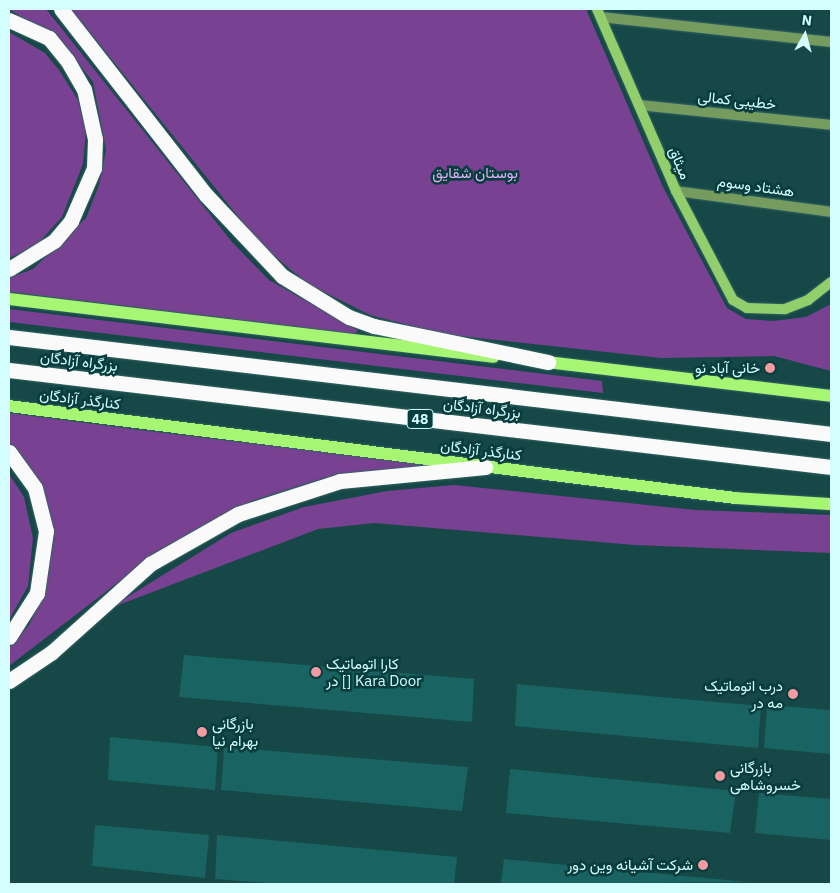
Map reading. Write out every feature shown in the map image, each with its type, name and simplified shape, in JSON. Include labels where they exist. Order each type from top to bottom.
[{"type":"highway","points":[[61,9],[206,195],[282,276],[349,317],[374,326],[548,362]]},
{"type":"highway","points":[[9,20],[49,38],[67,60],[84,89],[95,139],[94,168],[71,222],[54,241],[9,269]]},
{"type":"highway","name":"بزرگراه آزادگان","points":[[9,337],[831,434]]},
{"type":"highway","name":"بزرگراه آزادگان","points":[[9,370],[831,467]]},
{"type":"highway","points":[[9,452],[35,488],[46,531],[37,593],[9,638]]},
{"type":"highway","points":[[9,682],[52,652],[150,564],[238,514],[340,481],[485,467]]},
{"type":"main road","points":[[9,299],[831,396]]},
{"type":"main road","name":"کنارگذر آزادگان","points":[[9,406],[735,498],[831,504]]},
{"type":"street","points":[[599,13],[831,42]]},
{"type":"street","name":"میثاق","points":[[599,13],[676,191],[724,288],[733,300],[758,309],[785,309],[808,300],[831,282]]},
{"type":"street","name":"خطیبی کمالی","points":[[639,105],[831,125]]},
{"type":"street","name":"هشتاد وسوم","points":[[676,191],[831,212]]},
{"type":"green space","points":[[9,9],[46,9],[232,242],[269,280],[358,330],[355,334],[9,292],[9,278],[33,269],[86,218],[99,185],[106,150],[93,82],[63,44]]},
{"type":"green space","name":"بوستان شقایق","points":[[71,9],[586,9],[663,187],[727,308],[746,319],[773,321],[806,317],[831,304],[831,371],[774,356],[661,358],[442,334],[370,315],[308,284],[261,245]]},
{"type":"green space","points":[[9,32],[45,53],[59,70],[78,100],[86,131],[83,164],[62,217],[35,247],[9,258]]},
{"type":"green space","points":[[9,309],[602,381],[603,393],[9,322]]},
{"type":"green space","points":[[9,413],[442,466],[334,475],[252,501],[146,561],[9,666],[9,648],[29,625],[46,589],[54,536],[37,478],[9,443]]},
{"type":"green space","points":[[9,474],[24,497],[33,538],[28,586],[9,620]]},
{"type":"green space","points":[[454,485],[695,510],[831,515],[831,553],[635,545],[374,523],[318,529],[108,609],[231,533],[304,507],[387,491]]},
{"type":"building","points":[[184,655],[474,679],[472,722],[179,697]]},
{"type":"building","points":[[517,684],[761,706],[758,748],[515,726]]},
{"type":"building","points":[[767,705],[831,710],[831,754],[764,748]]},
{"type":"building","points":[[110,737],[218,747],[215,790],[108,780]]},
{"type":"building","points":[[224,747],[468,767],[462,811],[221,790]]},
{"type":"building","points":[[510,769],[736,791],[730,833],[506,813]]},
{"type":"building","points":[[759,793],[831,799],[831,840],[755,833]]},
{"type":"building","points":[[95,825],[209,835],[205,878],[92,866]]},
{"type":"building","points":[[217,835],[457,857],[454,884],[280,884],[215,879]]},
{"type":"building","points":[[504,859],[748,882],[501,884]]},
{"type":"place","name":"خانی آباد نو","points":[[770,368]]},
{"type":"place","name":"کارا اتوماتیک در [] Kara Door","points":[[316,672]]},
{"type":"place","name":"درب اتوماتیک مه در","points":[[793,694]]},
{"type":"place","name":"بازرگانی بهرام نیا","points":[[202,732]]},
{"type":"place","name":"بازرگانی خسروشاهی","points":[[720,776]]},
{"type":"place","name":"شرکت آشیانه وین دور","points":[[703,865]]}]
